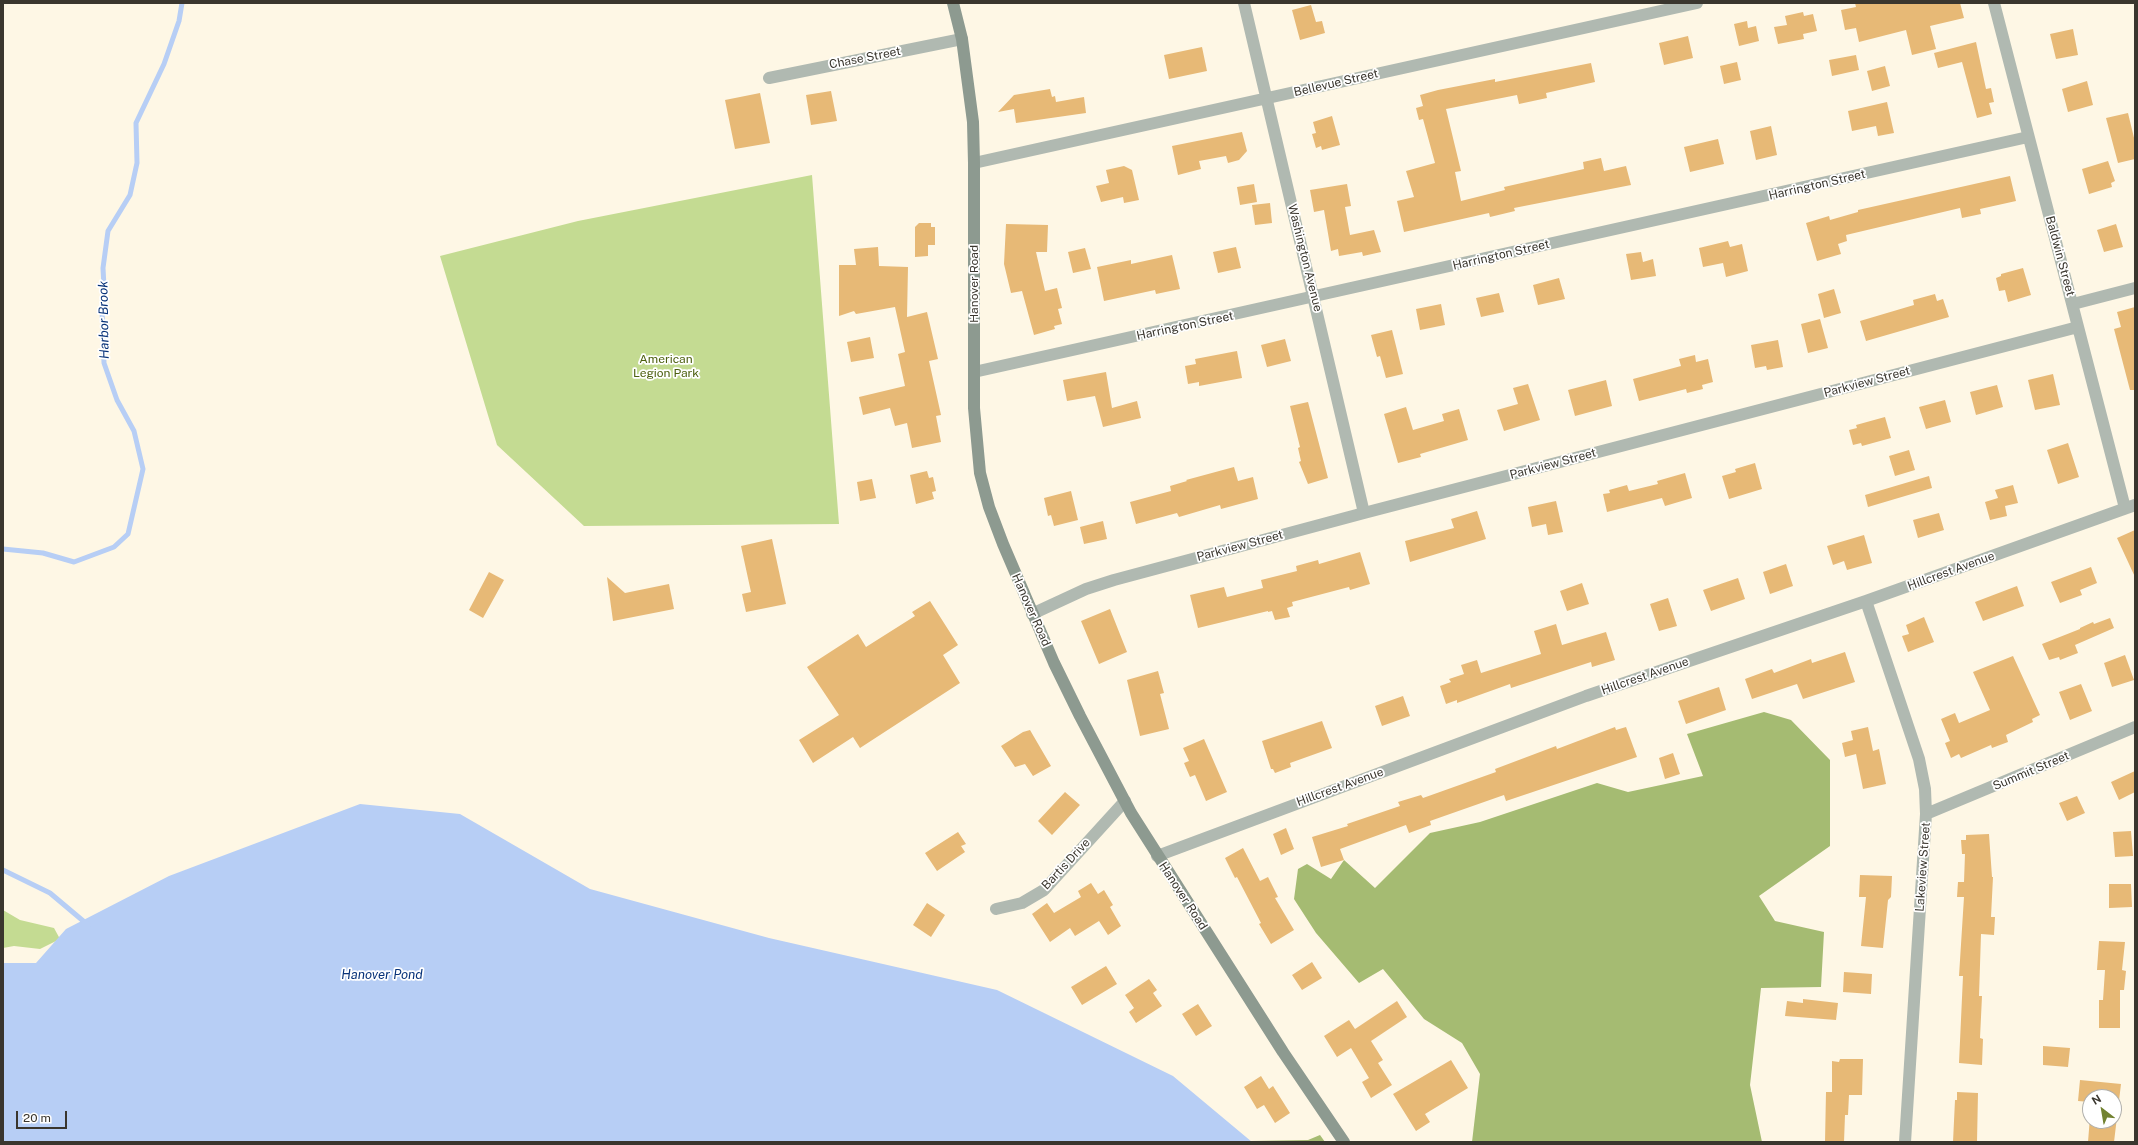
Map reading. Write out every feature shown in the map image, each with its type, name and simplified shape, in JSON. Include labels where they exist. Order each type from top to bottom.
[{"type":"main road","name":"Hanover Road","points":[[953,3],[962,39],[972,122],[974,163],[974,408],[980,473],[989,507],[1032,614],[1080,716],[1125,802],[1157,856],[1283,1052],[1344,1142]]},
{"type":"street","name":"Washington Avenue","points":[[1244,3],[1364,513]]},
{"type":"street","name":"Bellevue Street","points":[[974,163],[1698,3]]},
{"type":"street","name":"Baldwin Street","points":[[1994,3],[2078,328],[2130,507]]},
{"type":"street","name":"Chase Street","points":[[769,78],[962,39]]},
{"type":"street","name":"Harrington Street","points":[[974,372],[2028,137]]},
{"type":"street","points":[[2073,304],[2135,288]]},
{"type":"street","name":"Parkview Street","points":[[1032,614],[1086,589],[1114,580],[1364,513],[2078,328]]},
{"type":"street","name":"Hillcrest Avenue","points":[[1157,856],[1593,694],[1866,601],[2130,507]]},
{"type":"street","name":"Lakeview Street","points":[[1866,601],[1919,759],[1925,789],[1926,814],[1905,1142]]},
{"type":"street","name":"Summit Street","points":[[1926,814],[2135,727]]},
{"type":"street","name":"Bartis Drive","points":[[996,909],[1022,903],[1044,890],[1125,802]]},
{"type":"green space","name":"American Legion Park","points":[[812,175],[839,524],[584,526],[497,445],[440,256],[578,221]]},
{"type":"green space","points":[[1764,712],[1791,720],[1830,760],[1830,846],[1759,896],[1775,921],[1824,932],[1821,987],[1761,988],[1750,1085],[1762,1142],[1472,1142],[1480,1074],[1462,1043],[1424,1019],[1383,969],[1359,983],[1316,933],[1294,899],[1298,869],[1307,864],[1331,879],[1344,860],[1375,888],[1430,833],[1480,822],[1597,783],[1628,792],[1703,776],[1687,734]]},
{"type":"green space","points":[[3,910],[20,920],[54,928],[60,939],[40,949],[14,946],[3,948]]},
{"type":"green space","points":[[1320,1135],[1325,1142],[1251,1141],[1308,1140]]},
{"type":"water","name":"Hanover Pond","points":[[360,804],[460,814],[590,889],[769,938],[997,990],[1173,1076],[1252,1142],[3,1142],[3,963],[36,963],[66,929],[169,876]]},
{"type":"building","points":[[1855,3],[1960,3],[1964,18],[1930,26],[1936,49],[1912,55],[1906,30],[1859,42],[1856,28],[1845,30],[1841,10],[1856,7]]},
{"type":"building","points":[[1311,5],[1316,22],[1322,21],[1325,33],[1300,40],[1292,10]]},
{"type":"building","points":[[1803,12],[1804,16],[1813,14],[1817,31],[1803,34],[1804,39],[1778,44],[1774,27],[1787,25],[1785,16]]},
{"type":"building","points":[[1747,21],[1748,28],[1756,26],[1759,41],[1739,46],[1734,24]]},
{"type":"building","points":[[2073,29],[2078,55],[2056,59],[2050,34]]},
{"type":"building","points":[[1688,36],[1693,58],[1664,65],[1659,43]]},
{"type":"building","points":[[1976,42],[1986,89],[1991,88],[1994,102],[1989,103],[1992,114],[1977,118],[1962,62],[1938,68],[1934,53]]},
{"type":"building","points":[[1202,47],[1207,71],[1169,79],[1164,55]]},
{"type":"building","points":[[1856,55],[1859,70],[1832,76],[1829,60]]},
{"type":"building","points":[[1737,62],[1741,80],[1724,84],[1720,66]]},
{"type":"building","points":[[1591,63],[1595,82],[1546,93],[1547,98],[1519,104],[1517,95],[1446,109],[1461,171],[1455,172],[1461,201],[1505,190],[1504,187],[1584,169],[1583,162],[1601,158],[1604,171],[1626,166],[1631,185],[1514,208],[1515,211],[1490,217],[1489,213],[1404,232],[1397,201],[1414,197],[1406,171],[1435,163],[1423,119],[1419,120],[1416,108],[1423,106],[1420,95],[1495,79],[1495,82]]},
{"type":"building","points":[[1885,66],[1890,86],[1872,91],[1867,71]]},
{"type":"building","points":[[2087,81],[2093,105],[2068,112],[2062,89]]},
{"type":"building","points":[[1050,89],[1052,97],[1055,96],[1056,102],[1084,97],[1086,113],[1016,123],[1014,109],[998,112],[1014,95]]},
{"type":"building","points":[[831,91],[837,121],[811,125],[806,95]]},
{"type":"building","points":[[760,93],[770,143],[735,149],[725,100]]},
{"type":"building","points":[[1887,102],[1894,133],[1878,136],[1876,126],[1852,131],[1848,111]]},
{"type":"building","points":[[2128,113],[2135,142],[2135,159],[2118,163],[2106,118]]},
{"type":"building","points":[[1332,116],[1340,145],[1322,150],[1321,146],[1316,148],[1312,134],[1316,133],[1313,122]]},
{"type":"building","points":[[1771,126],[1777,155],[1756,160],[1750,131]]},
{"type":"building","points":[[1242,132],[1247,151],[1239,160],[1228,163],[1226,156],[1199,161],[1201,169],[1178,175],[1172,146]]},
{"type":"building","points":[[1718,139],[1724,164],[1690,172],[1684,147]]},
{"type":"building","points":[[2108,161],[2115,181],[2111,183],[2112,187],[2089,194],[2082,169]]},
{"type":"building","points":[[1124,166],[1132,170],[1139,200],[1124,203],[1123,197],[1101,202],[1096,186],[1109,183],[1106,170]]},
{"type":"building","points":[[2010,176],[2016,201],[1980,209],[1981,214],[1962,218],[1960,208],[1846,235],[1847,241],[1838,244],[1841,254],[1817,261],[1806,223],[1829,216],[1830,220],[1858,212],[1858,210]]},
{"type":"building","points":[[1254,184],[1257,202],[1240,205],[1237,187]]},
{"type":"building","points":[[1347,184],[1351,206],[1345,207],[1350,235],[1374,230],[1381,252],[1363,256],[1362,252],[1339,256],[1338,249],[1331,251],[1324,210],[1314,212],[1310,190]]},
{"type":"building","points":[[1270,203],[1272,223],[1255,225],[1252,205]]},
{"type":"building","points":[[919,223],[931,223],[931,227],[935,227],[935,245],[928,245],[928,256],[915,257],[915,227]]},
{"type":"building","points":[[1006,224],[1048,225],[1047,252],[1036,252],[1045,291],[1057,288],[1062,308],[1058,309],[1062,324],[1054,326],[1055,329],[1034,335],[1022,291],[1011,293],[1004,264]]},
{"type":"building","points":[[2116,224],[2123,247],[2104,252],[2097,230]]},
{"type":"building","points":[[1728,241],[1730,247],[1742,244],[1748,271],[1726,277],[1723,263],[1703,267],[1699,248]]},
{"type":"building","points":[[878,247],[879,266],[908,267],[907,317],[927,312],[938,359],[929,361],[941,415],[936,416],[941,442],[912,448],[907,423],[895,426],[890,408],[863,415],[859,397],[905,386],[898,354],[905,352],[895,307],[856,314],[854,311],[839,316],[839,265],[856,265],[854,249]]},
{"type":"building","points":[[1236,247],[1241,268],[1218,273],[1213,252]]},
{"type":"building","points":[[1085,248],[1091,269],[1073,273],[1068,252]]},
{"type":"building","points":[[1641,252],[1643,262],[1653,259],[1656,276],[1631,280],[1626,254]]},
{"type":"building","points":[[1172,255],[1180,289],[1156,294],[1155,290],[1104,301],[1097,267],[1131,260],[1131,264]]},
{"type":"building","points":[[2023,268],[2031,295],[2008,302],[2005,290],[1999,291],[1996,278],[2001,276],[2001,274]]},
{"type":"building","points":[[1559,278],[1565,299],[1538,305],[1533,285]]},
{"type":"building","points":[[1834,289],[1841,313],[1824,318],[1818,294]]},
{"type":"building","points":[[1499,293],[1504,312],[1481,317],[1476,298]]},
{"type":"building","points":[[1935,294],[1937,301],[1943,299],[1949,317],[1866,341],[1860,321],[1914,305],[1913,300]]},
{"type":"building","points":[[1441,304],[1445,325],[1420,330],[1416,309]]},
{"type":"building","points":[[2135,307],[2135,390],[2130,390],[2114,329],[2121,327],[2117,312]]},
{"type":"building","points":[[1820,319],[1828,348],[1808,353],[1801,324]]},
{"type":"building","points":[[1392,330],[1403,374],[1386,378],[1380,356],[1377,357],[1371,335]]},
{"type":"building","points":[[870,337],[874,358],[851,362],[847,342]]},
{"type":"building","points":[[1285,339],[1291,361],[1267,367],[1261,345]]},
{"type":"building","points":[[1778,340],[1783,367],[1767,370],[1766,366],[1755,368],[1751,345]]},
{"type":"building","points":[[1237,351],[1242,378],[1199,386],[1199,382],[1188,384],[1185,366],[1196,364],[1195,359]]},
{"type":"building","points":[[1695,355],[1696,362],[1708,359],[1713,382],[1702,385],[1703,389],[1687,393],[1686,389],[1639,401],[1633,379],[1681,366],[1679,359]]},
{"type":"building","points":[[1106,372],[1112,408],[1137,401],[1141,418],[1103,427],[1095,396],[1067,401],[1063,380]]},
{"type":"building","points":[[2053,374],[2060,405],[2035,410],[2028,380]]},
{"type":"building","points":[[1606,380],[1612,406],[1575,416],[1568,390]]},
{"type":"building","points":[[1528,384],[1540,420],[1504,431],[1497,410],[1518,404],[1513,388]]},
{"type":"building","points":[[1997,385],[2003,407],[1976,415],[1970,392]]},
{"type":"building","points":[[1945,400],[1951,422],[1926,429],[1919,407]]},
{"type":"building","points":[[1308,402],[1328,478],[1308,484],[1299,462],[1301,461],[1298,448],[1300,447],[1290,406]]},
{"type":"building","points":[[1406,407],[1413,430],[1444,421],[1442,414],[1459,409],[1468,440],[1420,454],[1421,457],[1398,463],[1384,414]]},
{"type":"building","points":[[1885,417],[1891,438],[1862,446],[1861,443],[1853,445],[1849,430],[1857,428],[1856,425]]},
{"type":"building","points":[[2068,443],[2079,477],[2058,484],[2047,450]]},
{"type":"building","points":[[1909,450],[1915,470],[1895,476],[1889,456]]},
{"type":"building","points":[[1755,463],[1762,489],[1729,499],[1722,476],[1736,472],[1735,469]]},
{"type":"building","points":[[1234,467],[1238,481],[1253,477],[1258,499],[1221,509],[1220,505],[1179,517],[1177,513],[1136,524],[1130,502],[1171,491],[1170,486],[1187,481],[1186,480]]},
{"type":"building","points":[[927,471],[929,478],[933,477],[936,491],[932,492],[934,499],[916,504],[910,475]]},
{"type":"building","points":[[1685,473],[1692,498],[1665,506],[1662,498],[1607,512],[1603,494],[1610,493],[1609,490],[1627,485],[1629,491],[1658,484],[1657,481]]},
{"type":"building","points":[[1929,476],[1932,488],[1868,507],[1865,495]]},
{"type":"building","points":[[872,479],[876,498],[860,501],[857,482]]},
{"type":"building","points":[[2013,485],[2018,503],[2005,506],[2007,516],[1990,520],[1985,502],[1998,498],[1995,490]]},
{"type":"building","points":[[1071,491],[1078,520],[1054,526],[1051,515],[1048,516],[1044,498]]},
{"type":"building","points":[[1556,501],[1563,532],[1548,535],[1546,524],[1532,527],[1528,507]]},
{"type":"building","points":[[1477,511],[1486,539],[1410,562],[1405,541],[1454,528],[1451,519]]},
{"type":"building","points":[[1939,513],[1944,530],[1918,538],[1913,520]]},
{"type":"building","points":[[1103,521],[1107,539],[1084,544],[1080,527]]},
{"type":"building","points":[[2135,530],[2135,577],[2117,538]]},
{"type":"building","points":[[1864,535],[1872,563],[1847,570],[1844,561],[1833,565],[1827,546]]},
{"type":"building","points":[[772,539],[786,604],[746,612],[742,594],[751,592],[741,546]]},
{"type":"building","points":[[1360,552],[1370,584],[1350,590],[1349,587],[1292,602],[1293,606],[1287,608],[1290,617],[1275,620],[1272,611],[1268,611],[1198,628],[1190,595],[1224,587],[1227,597],[1263,588],[1261,580],[1297,571],[1296,566],[1318,560],[1319,564]]},
{"type":"building","points":[[1786,564],[1793,586],[1770,594],[1763,572]]},
{"type":"building","points":[[2091,567],[2097,583],[2080,590],[2082,595],[2060,603],[2051,582]]},
{"type":"building","points":[[489,572],[504,580],[483,618],[469,610]]},
{"type":"building","points":[[607,577],[625,593],[669,584],[674,609],[613,621]]},
{"type":"building","points":[[1738,578],[1745,599],[1711,611],[1703,590]]},
{"type":"building","points":[[1582,583],[1589,604],[1567,611],[1560,591]]},
{"type":"building","points":[[2017,586],[2024,606],[1983,621],[1975,602]]},
{"type":"building","points":[[1668,598],[1677,626],[1659,631],[1650,604]]},
{"type":"building","points":[[930,601],[958,645],[943,655],[960,683],[860,748],[853,737],[813,763],[799,740],[839,715],[807,667],[858,634],[866,647],[915,616],[912,612]]},
{"type":"building","points":[[1110,609],[1127,652],[1099,664],[1081,621]]},
{"type":"building","points":[[1924,617],[1934,642],[1908,652],[1902,636],[1909,634],[1906,625]]},
{"type":"building","points":[[2110,618],[2114,628],[2075,645],[2078,653],[2060,660],[2059,657],[2049,660],[2042,644],[2080,629],[2093,622],[2094,624]]},
{"type":"building","points":[[1556,624],[1562,645],[1606,632],[1615,660],[1592,667],[1591,662],[1511,688],[1510,684],[1457,703],[1457,700],[1446,704],[1440,686],[1451,682],[1449,679],[1464,674],[1461,665],[1477,660],[1481,673],[1541,654],[1534,631]]},
{"type":"building","points":[[1845,652],[1855,682],[1803,699],[1797,684],[1752,699],[1745,679],[1772,669],[1774,673],[1811,659],[1812,663]]},
{"type":"building","points":[[2125,655],[2134,680],[2112,687],[2104,663]]},
{"type":"building","points":[[2013,656],[2040,715],[2032,719],[2033,722],[2006,735],[2008,742],[1992,748],[1991,745],[1961,758],[1959,754],[1951,758],[1945,743],[1950,741],[1941,719],[1955,713],[1959,723],[1990,710],[1973,672]]},
{"type":"building","points":[[1158,671],[1164,693],[1160,694],[1169,729],[1140,736],[1127,680]]},
{"type":"building","points":[[2081,684],[2092,711],[2070,720],[2059,692]]},
{"type":"building","points":[[1719,687],[1726,710],[1686,724],[1678,701]]},
{"type":"building","points":[[1403,696],[1410,716],[1382,726],[1375,706]]},
{"type":"building","points":[[1322,721],[1332,748],[1290,763],[1291,767],[1275,773],[1273,769],[1271,769],[1262,741]]},
{"type":"building","points":[[1615,727],[1616,730],[1626,727],[1637,757],[1506,801],[1504,795],[1430,821],[1431,825],[1409,833],[1406,825],[1340,849],[1344,860],[1321,867],[1312,837],[1348,826],[1347,824],[1400,806],[1398,802],[1421,795],[1423,798],[1496,772],[1495,769],[1556,746],[1557,749]]},
{"type":"building","points":[[1868,727],[1873,751],[1879,749],[1886,784],[1863,789],[1856,754],[1845,757],[1842,743],[1853,740],[1851,731]]},
{"type":"building","points":[[1030,730],[1051,766],[1033,776],[1025,764],[1015,767],[1001,746],[1023,732]]},
{"type":"building","points":[[1204,739],[1227,792],[1206,801],[1195,775],[1190,777],[1184,763],[1189,761],[1183,748]]},
{"type":"building","points":[[1673,753],[1680,774],[1665,779],[1659,758]]},
{"type":"building","points":[[2135,771],[2135,792],[2119,800],[2111,782]]},
{"type":"building","points":[[1065,792],[1080,805],[1052,835],[1038,821]]},
{"type":"building","points":[[2077,796],[2085,813],[2067,821],[2059,803]]},
{"type":"building","points":[[1286,828],[1294,849],[1281,855],[1273,834]]},
{"type":"building","points":[[2131,831],[2133,856],[2115,857],[2113,832]]},
{"type":"building","points":[[958,832],[966,844],[961,846],[965,852],[937,871],[925,853]]},
{"type":"building","points":[[1989,834],[1993,877],[1991,917],[1995,917],[1994,935],[1981,934],[1979,996],[1982,996],[1980,1038],[1983,1039],[1982,1065],[1959,1063],[1963,976],[1959,976],[1964,897],[1957,897],[1958,882],[1964,882],[1965,854],[1962,854],[1961,840],[1966,840],[1966,835]]},
{"type":"building","points":[[1243,848],[1260,881],[1268,877],[1278,897],[1275,898],[1294,930],[1271,944],[1259,924],[1261,923],[1237,877],[1235,878],[1225,858]]},
{"type":"building","points":[[1860,875],[1892,876],[1891,897],[1888,900],[1883,948],[1861,946],[1866,897],[1859,897]]},
{"type":"building","points":[[1091,883],[1098,894],[1104,890],[1113,905],[1110,907],[1121,926],[1108,935],[1099,921],[1075,936],[1070,928],[1050,942],[1032,914],[1047,903],[1054,913],[1081,897],[1078,891]]},
{"type":"building","points":[[2109,884],[2131,884],[2132,907],[2109,908]]},
{"type":"building","points":[[927,903],[945,915],[931,937],[913,925]]},
{"type":"building","points":[[2099,941],[2125,942],[2122,970],[2126,971],[2124,990],[2120,990],[2120,1028],[2099,1028],[2099,1000],[2103,1000],[2105,970],[2097,970]]},
{"type":"building","points":[[1312,962],[1322,978],[1302,990],[1292,975]]},
{"type":"building","points":[[1106,966],[1117,984],[1082,1005],[1071,987]]},
{"type":"building","points":[[1844,972],[1872,974],[1871,994],[1843,992]]},
{"type":"building","points":[[1149,979],[1157,990],[1153,993],[1162,1006],[1136,1023],[1129,1012],[1134,1008],[1125,995]]},
{"type":"building","points":[[1803,999],[1838,1003],[1836,1020],[1785,1016],[1787,1001],[1803,1003]]},
{"type":"building","points":[[1397,1001],[1407,1017],[1371,1041],[1383,1060],[1378,1063],[1392,1085],[1371,1098],[1362,1082],[1369,1078],[1351,1048],[1337,1057],[1324,1036],[1349,1020],[1355,1029]]},
{"type":"building","points":[[1198,1004],[1212,1026],[1196,1036],[1182,1014]]},
{"type":"building","points":[[2043,1046],[2070,1048],[2068,1067],[2043,1065]]},
{"type":"building","points":[[1840,1059],[1863,1059],[1862,1095],[1849,1095],[1848,1115],[1845,1115],[1844,1142],[1825,1142],[1826,1092],[1832,1092],[1832,1061],[1839,1062]]},
{"type":"building","points":[[1451,1060],[1468,1088],[1425,1114],[1430,1122],[1416,1131],[1393,1094]]},
{"type":"building","points":[[1261,1076],[1269,1089],[1273,1086],[1290,1113],[1275,1123],[1264,1105],[1257,1109],[1244,1087]]},
{"type":"building","points":[[2080,1080],[2121,1084],[2120,1089],[2082,1089],[2082,1101],[2078,1101]]},
{"type":"building","points":[[1957,1092],[1978,1093],[1977,1142],[1953,1142],[1955,1100],[1957,1100]]},
{"type":"building","points":[[2089,1129],[2116,1129],[2114,1142],[2088,1142]]},
{"type":"waterway","name":"Harbor Brook","points":[[3,549],[43,553],[74,562],[114,547],[128,534],[143,469],[134,431],[117,400],[104,363],[102,310],[105,306],[103,268],[108,231],[130,195],[137,163],[136,123],[164,64],[179,21],[182,3]]},
{"type":"waterway","points":[[3,870],[50,893],[88,925]]}]
